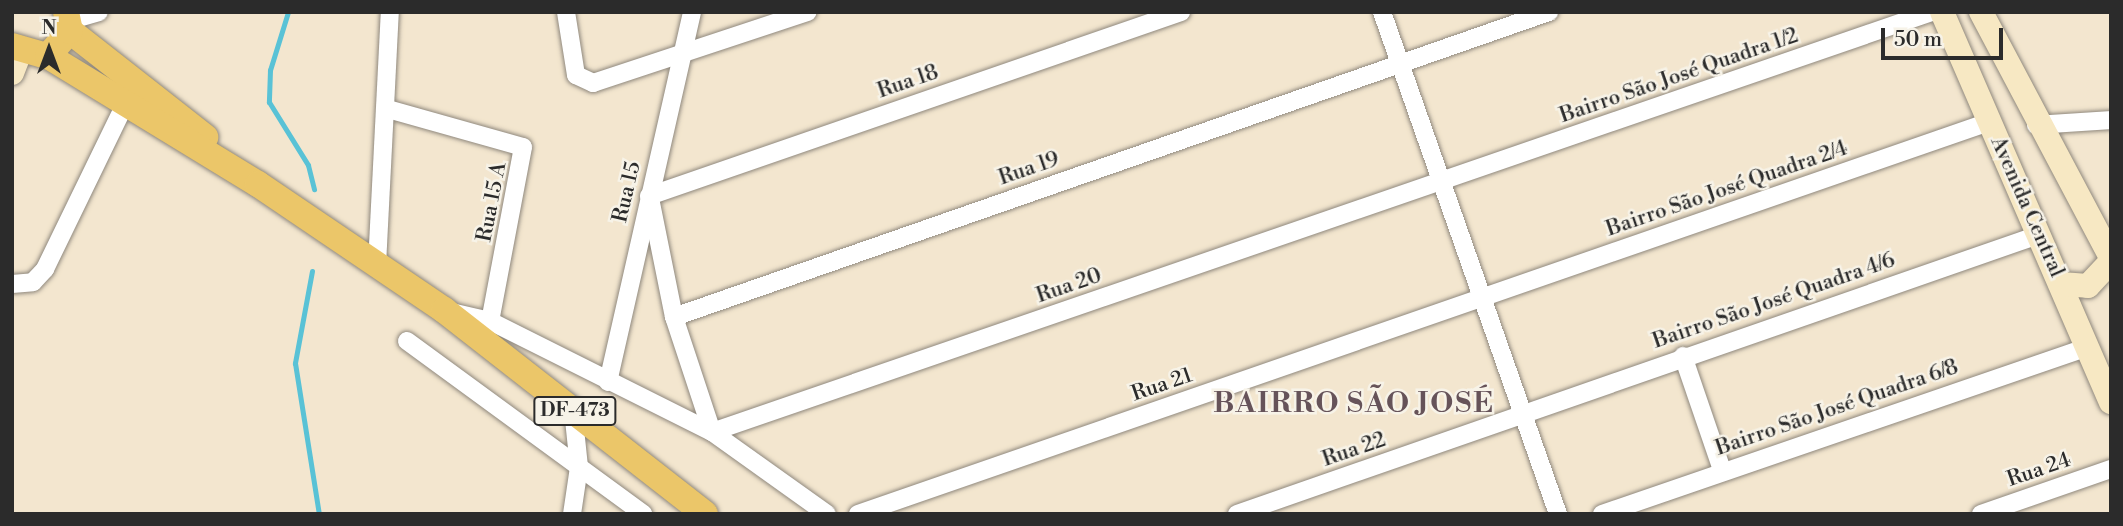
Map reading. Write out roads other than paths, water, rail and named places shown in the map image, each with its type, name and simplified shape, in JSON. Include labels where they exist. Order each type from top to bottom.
[{"type":"main road","points":[[48,57],[69,21]]},
{"type":"main road","name":"DF-473","points":[[69,21],[258,184]]},
{"type":"main road","name":"DF-473","points":[[15,57],[48,57],[258,184],[444,310],[705,514]]},
{"type":"street","points":[[69,21],[99,12]]},
{"type":"street","points":[[377,265],[388,109],[390,12]]},
{"type":"street","points":[[566,12],[580,79],[593,83],[682,56],[808,12]]},
{"type":"street","name":"Rua 15","points":[[608,382],[692,12]]},
{"type":"street","name":"Rua 18","points":[[649,196],[1181,12]]},
{"type":"street","points":[[1382,12],[1480,300],[1525,416],[1558,514]]},
{"type":"street","name":"Rua 19","points":[[674,317],[1549,12]]},
{"type":"street","name":"Bairro São José Quadra 1/2","points":[[1440,182],[1932,12]]},
{"type":"street","name":"Avenida Central","points":[[1942,12],[2041,234],[2111,402]]},
{"type":"street","name":"Avenida Central","points":[[1981,12],[2036,125],[2111,260]]},
{"type":"street","points":[[12,284],[33,282],[45,269],[125,104]]},
{"type":"street","name":"Rua 15 A","points":[[388,109],[523,147],[490,321]]},
{"type":"street","points":[[2036,125],[2111,120]]},
{"type":"street","name":"Bairro São José Quadra 2/4","points":[[1480,300],[1989,122]]},
{"type":"street","name":"Rua 20","points":[[712,432],[1440,182]]},
{"type":"street","points":[[649,196],[674,317],[712,432]]},
{"type":"street","name":"Bairro São José Quadra 4/6","points":[[1525,416],[1684,356],[2041,234]]},
{"type":"street","points":[[2061,284],[2088,286],[2111,260]]},
{"type":"street","points":[[2072,310],[2095,292],[2111,289]]},
{"type":"street","name":"Rua 21","points":[[858,514],[1480,300]]},
{"type":"street","points":[[444,310],[490,321],[712,432],[827,514]]},
{"type":"street","points":[[408,341],[643,514]]},
{"type":"street","name":"Bairro São José Quadra 6/8","points":[[1602,514],[1722,470],[2088,347]]},
{"type":"street","points":[[1684,356],[1722,470]]},
{"type":"street","points":[[572,514],[579,467],[573,410]]},
{"type":"street","name":"Rua 22","points":[[1237,514],[1525,416]]},
{"type":"street","name":"Rua 24","points":[[1982,514],[2111,469]]},
{"type":"waterway","points":[[288,12],[270,70],[269,102],[308,165],[314,189]]},
{"type":"waterway","points":[[312,271],[295,363],[319,514]]},
{"type":"district","name":"BAIRRO SÃO JOSÉ","points":[[1354,404]]}]
